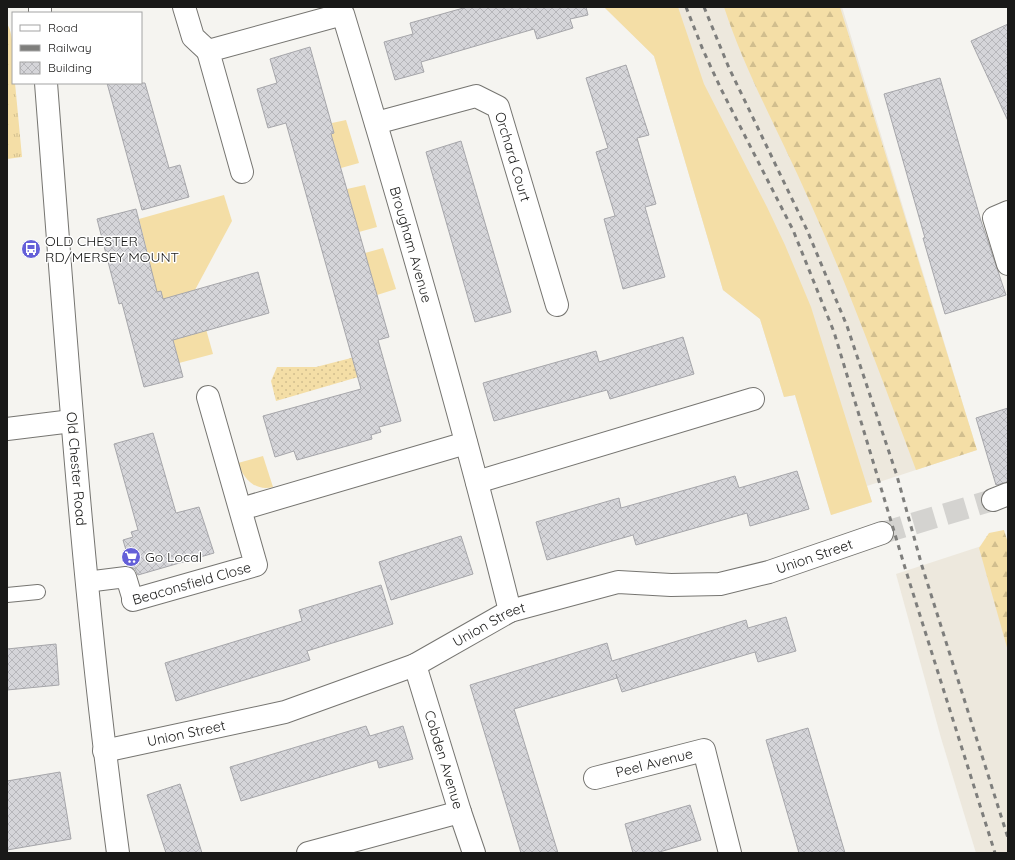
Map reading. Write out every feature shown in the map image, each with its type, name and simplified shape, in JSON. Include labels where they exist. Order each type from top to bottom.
[{"type":"street","points":[[184,7],[193,37],[208,51],[242,172]]},
{"type":"street","name":"Brougham Avenue","points":[[208,51],[343,14],[376,123],[477,482],[510,611]]},
{"type":"street","name":"Old Chester Road","points":[[46,84],[86,582],[104,751],[118,853]]},
{"type":"street","name":"Orchard Court","points":[[376,123],[476,96],[498,107],[557,305]]},
{"type":"street","points":[[1008,212],[994,218],[1008,264]]},
{"type":"street","name":"Beaconsfield Close","points":[[86,582],[126,577],[133,600],[256,565],[208,397]]},
{"type":"street","points":[[477,482],[753,399]]},
{"type":"street","points":[[7,429],[72,422]]},
{"type":"street","points":[[240,509],[466,443]]},
{"type":"street","name":"Union Street","points":[[104,751],[285,712],[415,665],[510,611],[618,582],[671,585],[720,584],[769,572],[882,534]]},
{"type":"street","name":"Cobden Avenue","points":[[415,665],[474,853]]},
{"type":"street","name":"Peel Avenue","points":[[595,778],[704,750],[730,853]]},
{"type":"street","points":[[308,853],[460,812]]},
{"type":"lane","points":[[7,595],[38,592]]},
{"type":"shaded area","points":[[604,7],[842,7],[977,450],[867,486],[872,502],[831,515],[795,395],[784,397],[760,319],[723,290],[654,56]]},
{"type":"shaded area","points":[[1006,538],[1008,546],[1008,853],[976,853],[941,738],[896,574]]},
{"type":"green space","points":[[604,7],[678,7],[704,84],[767,207],[811,307],[872,502],[831,515],[795,395],[784,397],[760,319],[723,290],[654,56]]},
{"type":"green space","points":[[724,7],[840,7],[977,450],[916,470],[865,334],[824,233],[753,81]]},
{"type":"green space","points":[[7,24],[10,29],[12,44],[12,84],[15,84],[22,157],[7,159]]},
{"type":"green space","points":[[346,120],[359,163],[341,168],[331,134],[334,133],[332,123]]},
{"type":"green space","points":[[365,185],[377,227],[359,232],[347,189]]},
{"type":"green space","points":[[224,195],[232,221],[195,290],[213,354],[179,363],[163,299],[152,293],[142,252],[147,251],[139,219]]},
{"type":"green space","points":[[383,248],[396,289],[377,295],[365,253]]},
{"type":"green space","points":[[359,356],[365,375],[276,401],[271,381],[277,367],[316,367]]},
{"type":"green space","points":[[263,456],[273,487],[267,488],[255,486],[243,474],[238,463]]},
{"type":"green space","points":[[1004,530],[1008,543],[1008,651],[979,548],[989,533]]},
{"type":"building","points":[[467,7],[586,7],[588,15],[570,19],[573,28],[537,39],[534,29],[421,62],[424,72],[395,80],[384,42],[413,34],[410,23]]},
{"type":"building","points":[[1008,24],[1008,121],[971,41]]},
{"type":"building","points":[[310,47],[334,133],[331,134],[389,337],[378,340],[401,421],[379,427],[381,432],[371,435],[372,439],[297,460],[294,451],[275,457],[263,416],[361,389],[286,123],[268,128],[257,89],[277,83],[270,59]]},
{"type":"building","points":[[626,65],[649,135],[637,138],[656,204],[645,207],[665,277],[623,289],[604,219],[615,216],[596,152],[608,148],[586,78]]},
{"type":"building","points":[[940,78],[981,221],[1006,295],[945,314],[884,94]]},
{"type":"building","points":[[145,83],[169,168],[180,165],[189,197],[142,210],[107,84]]},
{"type":"building","points":[[461,141],[511,312],[475,322],[426,152]]},
{"type":"building","points":[[136,209],[157,292],[161,291],[163,299],[258,272],[269,313],[173,340],[183,377],[144,387],[122,303],[119,304],[97,219]]},
{"type":"building","points":[[683,337],[694,374],[610,399],[607,390],[494,421],[483,383],[596,351],[599,362]]},
{"type":"building","points":[[1008,408],[1008,482],[996,485],[976,418]]},
{"type":"building","points":[[153,433],[176,513],[199,507],[214,553],[138,575],[135,569],[131,567],[123,540],[133,537],[131,532],[138,530],[114,444]]},
{"type":"building","points":[[797,471],[809,509],[750,526],[747,513],[636,545],[633,535],[547,560],[536,522],[619,498],[621,508],[735,476],[739,488]]},
{"type":"building","points":[[461,536],[473,574],[391,600],[379,562]]},
{"type":"building","points":[[381,585],[393,624],[307,651],[310,660],[176,701],[165,663],[302,621],[299,610]]},
{"type":"building","points":[[786,617],[796,651],[758,662],[755,652],[622,692],[616,674],[617,678],[514,709],[558,853],[521,853],[470,685],[607,643],[612,661],[746,620],[748,628]]},
{"type":"building","points":[[56,644],[59,685],[7,690],[7,649]]},
{"type":"building","points":[[366,726],[370,736],[403,726],[413,759],[379,768],[377,760],[241,801],[230,767]]},
{"type":"building","points":[[808,728],[845,853],[799,853],[766,740]]},
{"type":"building","points":[[60,772],[71,839],[7,850],[7,781]]},
{"type":"building","points":[[180,784],[202,853],[166,853],[147,795]]},
{"type":"building","points":[[690,805],[701,840],[656,853],[633,853],[625,824]]},
{"type":"tunnel","points":[[882,533],[993,500]]},
{"type":"railway","points":[[686,7],[703,50],[721,89],[793,230],[834,332],[906,571],[995,853]]},
{"type":"railway","points":[[704,7],[729,68],[807,230],[847,326],[897,476],[922,566],[1008,838]]},
{"type":"place","name":"OLD CHESTER RD/MERSEY MOUNT","points":[[31,249]]},
{"type":"place","name":"Go Local","points":[[131,557]]}]
